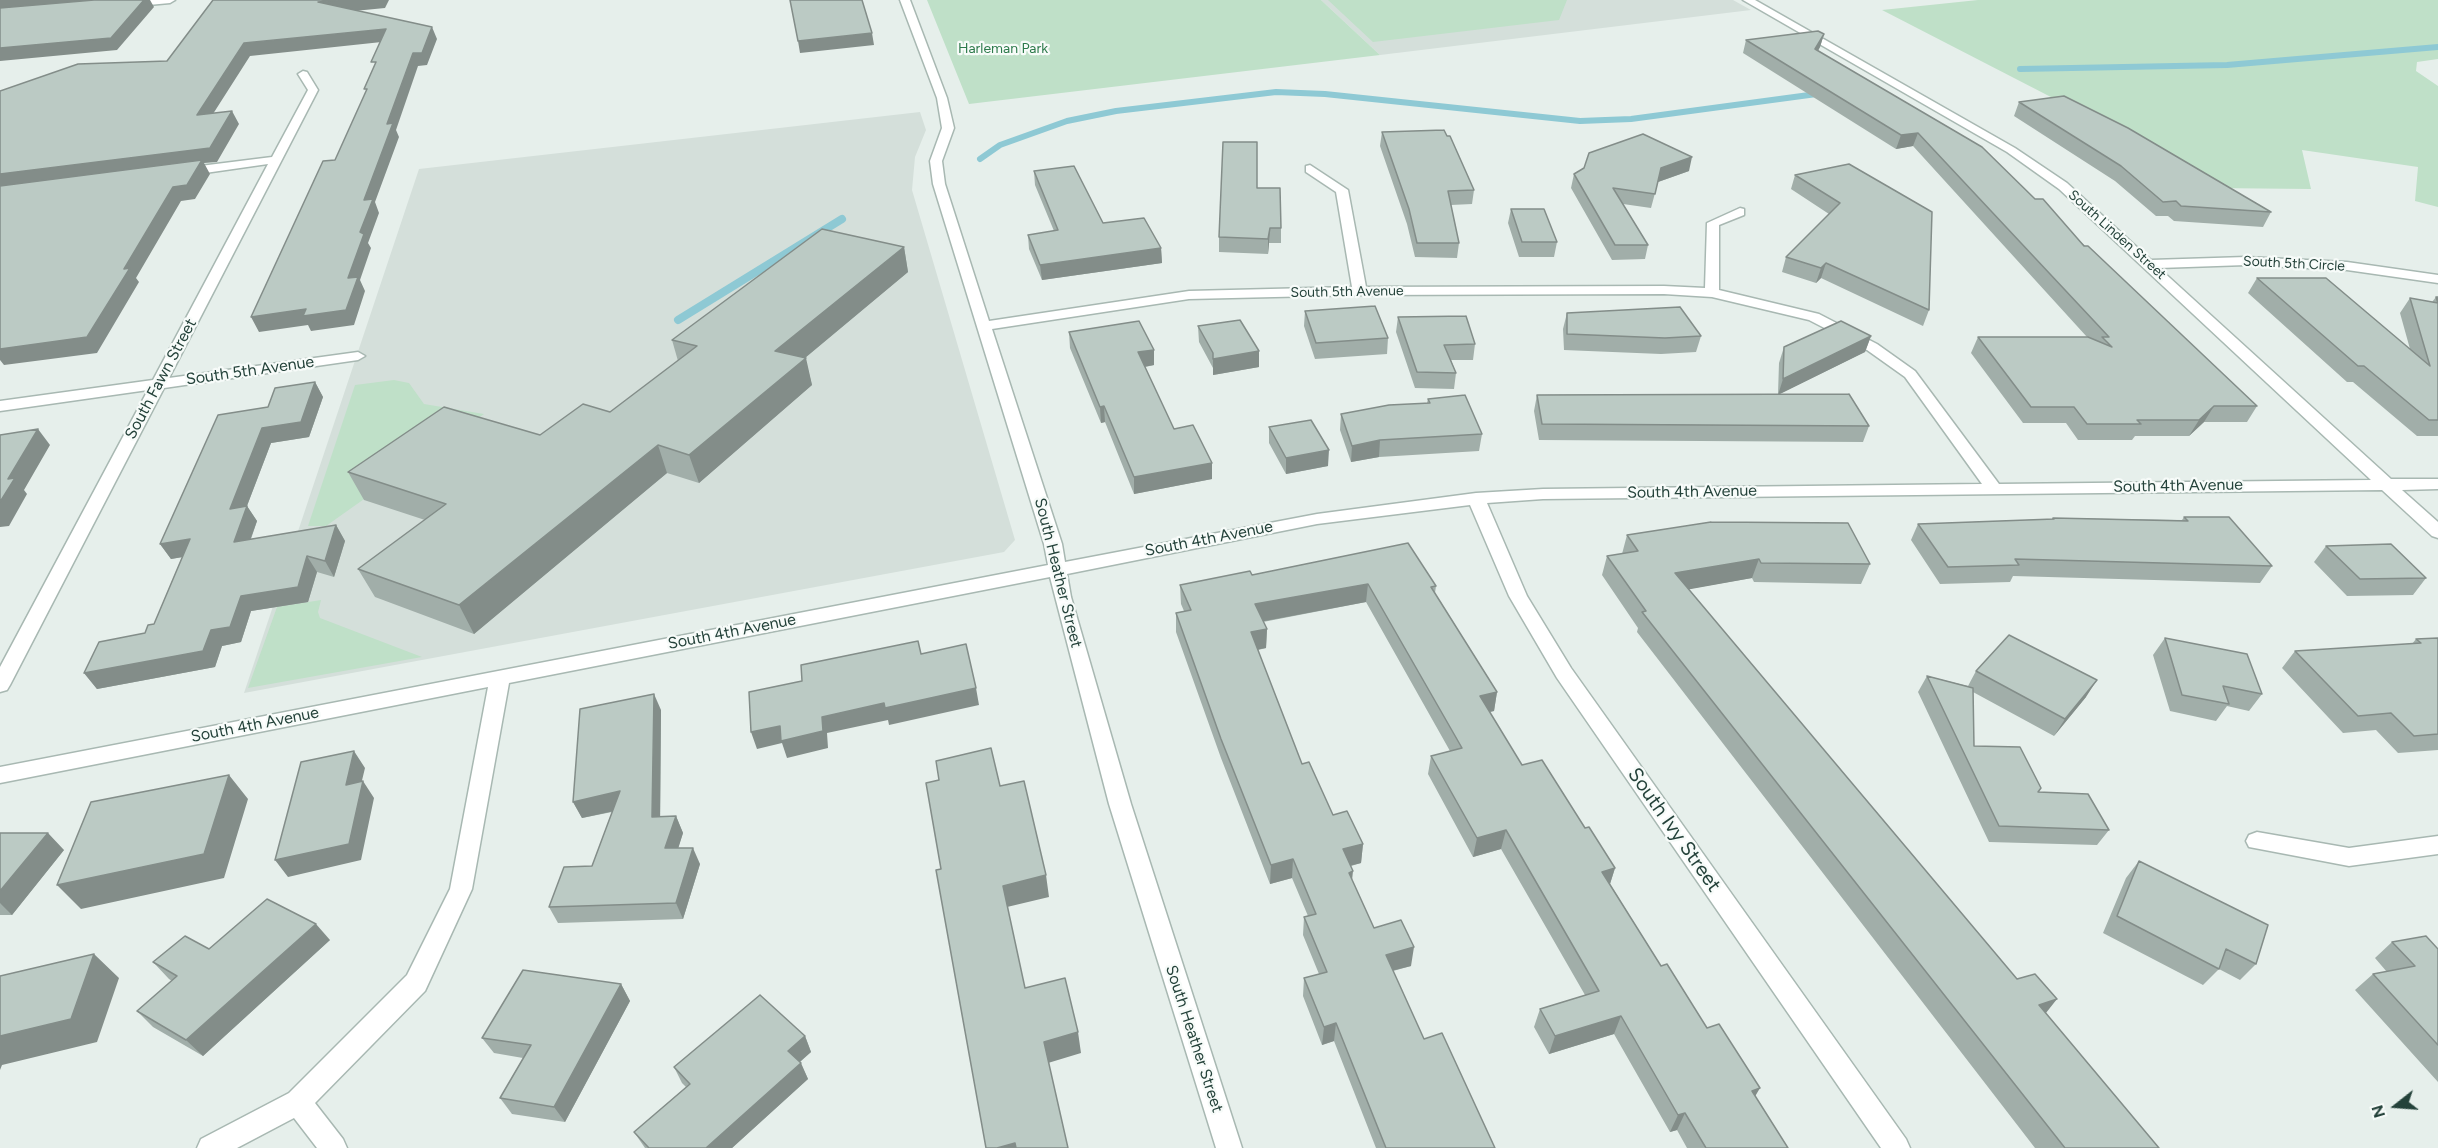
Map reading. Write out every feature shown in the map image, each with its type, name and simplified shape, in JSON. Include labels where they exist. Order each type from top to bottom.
[{"type":"street","points":[[113,5],[170,0]]},
{"type":"street","name":"South Heather Street","points":[[905,0],[942,98],[948,128],[936,161],[939,184],[1053,544],[1062,597],[1120,804],[1229,1148]]},
{"type":"street","name":"South Linden Street","points":[[1748,0],[2037,167],[2063,186],[2438,532]]},
{"type":"street","name":"South Fawn Street","points":[[0,685],[313,90],[303,74]]},
{"type":"street","points":[[168,174],[275,160]]},
{"type":"street","points":[[1310,169],[1341,190],[1360,291]]},
{"type":"street","points":[[1712,293],[1713,223],[1740,212]]},
{"type":"street","name":"South 5th Circle","points":[[2150,264],[2246,261],[2347,266],[2438,279]]},
{"type":"street","name":"South 5th Avenue","points":[[985,326],[1189,296],[1360,291],[1664,290],[1712,293],[1814,317],[1872,347],[1910,374],[1994,489]]},
{"type":"street","name":"South 5th Avenue","points":[[0,406],[358,356]]},
{"type":"street","name":"South 4th Avenue","points":[[0,775],[1317,519],[1476,498],[1543,494],[2438,484]]},
{"type":"street","name":"South Ivy Street","points":[[1476,498],[1518,596],[1564,673],[1897,1148]]},
{"type":"street","points":[[210,1148],[298,1102],[416,983],[461,889],[500,678]]},
{"type":"street","points":[[2257,841],[2349,857],[2438,845]]},
{"type":"street","points":[[298,1102],[334,1148]]},
{"type":"shaded area","points":[[1321,0],[1733,0],[1751,10],[1380,55]]},
{"type":"shaded area","points":[[920,112],[926,130],[915,157],[912,190],[1015,540],[1004,552],[244,693],[419,169]]},
{"type":"green space","name":"Harleman Park","points":[[927,0],[1321,0],[1380,55],[969,104]]},
{"type":"green space","points":[[1328,0],[1567,0],[1559,20],[1373,42]]},
{"type":"green space","points":[[1978,0],[2438,0],[2438,59],[2417,62],[2416,71],[2438,86],[2438,207],[2415,201],[2418,167],[2302,150],[2311,189],[2211,188],[2179,163],[1882,10]]},
{"type":"green space","points":[[394,380],[409,383],[424,404],[484,414],[326,526],[308,526],[355,385]]},
{"type":"green space","points":[[321,600],[318,612],[320,618],[422,657],[248,688],[277,607]]},
{"type":"building","points":[[94,0],[144,0],[111,38],[0,48],[0,8]]},
{"type":"building","points":[[213,0],[338,0],[318,2],[432,27],[422,53],[413,53],[387,124],[393,123],[364,200],[373,199],[360,232],[364,234],[348,278],[358,277],[346,310],[303,316],[306,309],[251,317],[323,161],[335,160],[367,89],[364,89],[376,62],[371,62],[386,29],[244,43],[197,115],[232,111],[210,148],[0,174],[0,91],[78,64],[167,61]]},
{"type":"building","points":[[790,0],[862,0],[872,33],[798,41]]},
{"type":"building","points":[[1818,31],[1824,34],[1815,49],[1982,147],[2035,199],[2043,199],[2084,246],[2088,246],[2257,406],[2214,406],[2199,420],[2137,420],[2141,424],[2087,424],[2074,407],[2031,407],[1978,337],[2088,337],[2112,347],[2102,337],[2109,337],[1918,133],[1901,135],[1746,40]]},
{"type":"building","points":[[2064,96],[2128,128],[2271,212],[2181,206],[2176,201],[2163,202],[2121,166],[2019,102]]},
{"type":"building","points":[[1444,130],[1447,136],[1450,136],[1474,190],[1448,191],[1459,243],[1417,243],[1409,209],[1382,132]]},
{"type":"building","points":[[1643,134],[1692,157],[1661,168],[1655,194],[1613,188],[1648,245],[1615,245],[1574,174],[1584,168],[1589,153]]},
{"type":"building","points":[[1223,142],[1257,142],[1257,188],[1280,188],[1281,228],[1270,228],[1268,239],[1219,237]]},
{"type":"building","points":[[202,160],[187,185],[173,187],[124,269],[130,268],[87,337],[0,349],[0,186]]},
{"type":"building","points":[[1849,164],[1932,212],[1929,310],[1826,263],[1821,268],[1786,257],[1840,203],[1795,175]]},
{"type":"building","points":[[1074,166],[1103,223],[1144,218],[1161,248],[1040,265],[1028,235],[1058,230],[1034,171]]},
{"type":"building","points":[[1511,209],[1544,209],[1557,242],[1522,242]]},
{"type":"building","points":[[822,229],[904,247],[775,351],[806,358],[689,455],[658,445],[459,605],[358,569],[446,504],[348,472],[444,407],[540,435],[583,404],[610,412],[697,346],[672,340]]},
{"type":"building","points":[[2257,278],[2326,278],[2430,366],[2410,298],[2438,303],[2438,420],[2429,420],[2364,366],[2358,366]]},
{"type":"building","points":[[1375,306],[1388,338],[1316,343],[1305,311]]},
{"type":"building","points":[[1680,307],[1701,336],[1665,338],[1567,334],[1567,313]]},
{"type":"building","points":[[1466,316],[1475,344],[1444,345],[1456,373],[1417,372],[1398,317]]},
{"type":"building","points":[[1240,320],[1259,351],[1213,359],[1213,353],[1198,326]]},
{"type":"building","points":[[1139,321],[1154,350],[1138,352],[1174,429],[1193,425],[1212,463],[1134,477],[1104,406],[1100,407],[1069,332]]},
{"type":"building","points":[[1841,321],[1871,336],[1783,379],[1784,347]]},
{"type":"building","points":[[315,382],[301,422],[262,428],[230,509],[247,506],[234,542],[336,525],[325,561],[307,556],[298,587],[241,596],[230,627],[211,630],[203,651],[84,673],[99,642],[145,633],[148,625],[154,624],[190,539],[160,544],[218,415],[268,407],[275,388]]},
{"type":"building","points":[[1849,394],[1869,426],[1542,424],[1537,395]]},
{"type":"building","points":[[1465,395],[1482,434],[1380,440],[1352,446],[1341,414],[1389,405],[1430,403],[1428,399]]},
{"type":"building","points":[[1311,420],[1329,450],[1286,458],[1269,427]]},
{"type":"building","points":[[38,429],[8,479],[15,478],[0,502],[0,435]]},
{"type":"building","points":[[2184,517],[2229,517],[2272,566],[2015,559],[2019,565],[1948,567],[1918,524],[2053,518],[2188,521]]},
{"type":"building","points":[[1711,522],[1848,523],[1870,564],[1761,563],[1759,559],[1675,573],[2017,979],[2035,974],[2057,999],[2039,1005],[2159,1148],[2065,1148],[1642,612],[1646,611],[1607,556],[1638,551],[1627,535]]},
{"type":"building","points":[[1408,543],[1436,586],[1431,587],[1497,692],[1480,696],[1522,765],[1542,760],[1585,828],[1589,827],[1615,868],[1602,872],[1661,966],[1667,964],[1707,1028],[1719,1024],[1760,1088],[1752,1091],[1788,1148],[1706,1148],[1685,1113],[1678,1115],[1621,1016],[1555,1036],[1540,1009],[1599,991],[1506,830],[1477,838],[1431,756],[1462,748],[1368,584],[1255,604],[1267,629],[1251,632],[1302,764],[1309,762],[1333,815],[1347,811],[1363,844],[1343,849],[1353,871],[1349,873],[1374,928],[1401,920],[1414,947],[1386,955],[1424,1039],[1442,1033],[1495,1148],[1386,1148],[1336,1023],[1324,1027],[1304,978],[1327,972],[1304,917],[1316,914],[1293,859],[1271,865],[1221,739],[1176,613],[1191,610],[1180,585],[1250,571],[1252,575]]},
{"type":"building","points":[[2391,544],[2426,578],[2360,579],[2326,546]]},
{"type":"building","points":[[2009,635],[2097,680],[2065,719],[1976,671]]},
{"type":"building","points":[[2165,638],[2247,654],[2262,694],[2223,686],[2229,704],[2182,695]]},
{"type":"building","points":[[2438,638],[2438,734],[2414,736],[2391,713],[2358,716],[2295,651],[2421,643],[2416,639]]},
{"type":"building","points":[[918,641],[921,654],[966,644],[976,688],[885,708],[884,703],[822,717],[823,731],[781,741],[780,726],[751,732],[749,692],[802,681],[801,665]]},
{"type":"building","points":[[1927,676],[1973,688],[1974,746],[2020,747],[2041,788],[2038,792],[2088,794],[2109,830],[1999,826]]},
{"type":"building","points":[[654,694],[652,817],[676,816],[665,848],[693,848],[676,903],[549,907],[564,867],[592,866],[620,791],[573,802],[580,709]]},
{"type":"building","points":[[991,748],[1000,786],[1024,781],[1046,875],[1003,886],[1025,988],[1065,978],[1078,1032],[1044,1042],[1068,1148],[1016,1148],[1015,1143],[997,1148],[986,1148],[936,870],[941,869],[926,783],[939,780],[936,761]]},
{"type":"building","points":[[354,751],[346,785],[363,781],[349,844],[275,860],[301,762]]},
{"type":"building","points":[[229,775],[204,854],[57,885],[91,802]]},
{"type":"building","points":[[0,833],[48,833],[0,891]]},
{"type":"building","points":[[2139,861],[2268,925],[2256,964],[2226,949],[2219,969],[2117,916]]},
{"type":"building","points":[[267,899],[316,924],[186,1040],[137,1011],[177,976],[153,962],[185,936],[209,949]]},
{"type":"building","points":[[2426,936],[2438,949],[2438,1045],[2373,974],[2415,966],[2392,942]]},
{"type":"building","points":[[94,954],[71,1019],[0,1036],[0,976]]},
{"type":"building","points":[[523,970],[621,984],[554,1107],[500,1098],[531,1045],[482,1038]]},
{"type":"building","points":[[760,995],[805,1036],[788,1051],[801,1063],[706,1148],[649,1148],[634,1132],[690,1084],[674,1067]]},
{"type":"waterway","points":[[2020,69],[2227,65],[2438,47]]},
{"type":"waterway","points":[[980,159],[1000,145],[1067,121],[1116,111],[1276,92],[1325,94],[1580,121],[1631,119],[1824,93]]},
{"type":"waterway","points":[[678,320],[842,219]]}]
